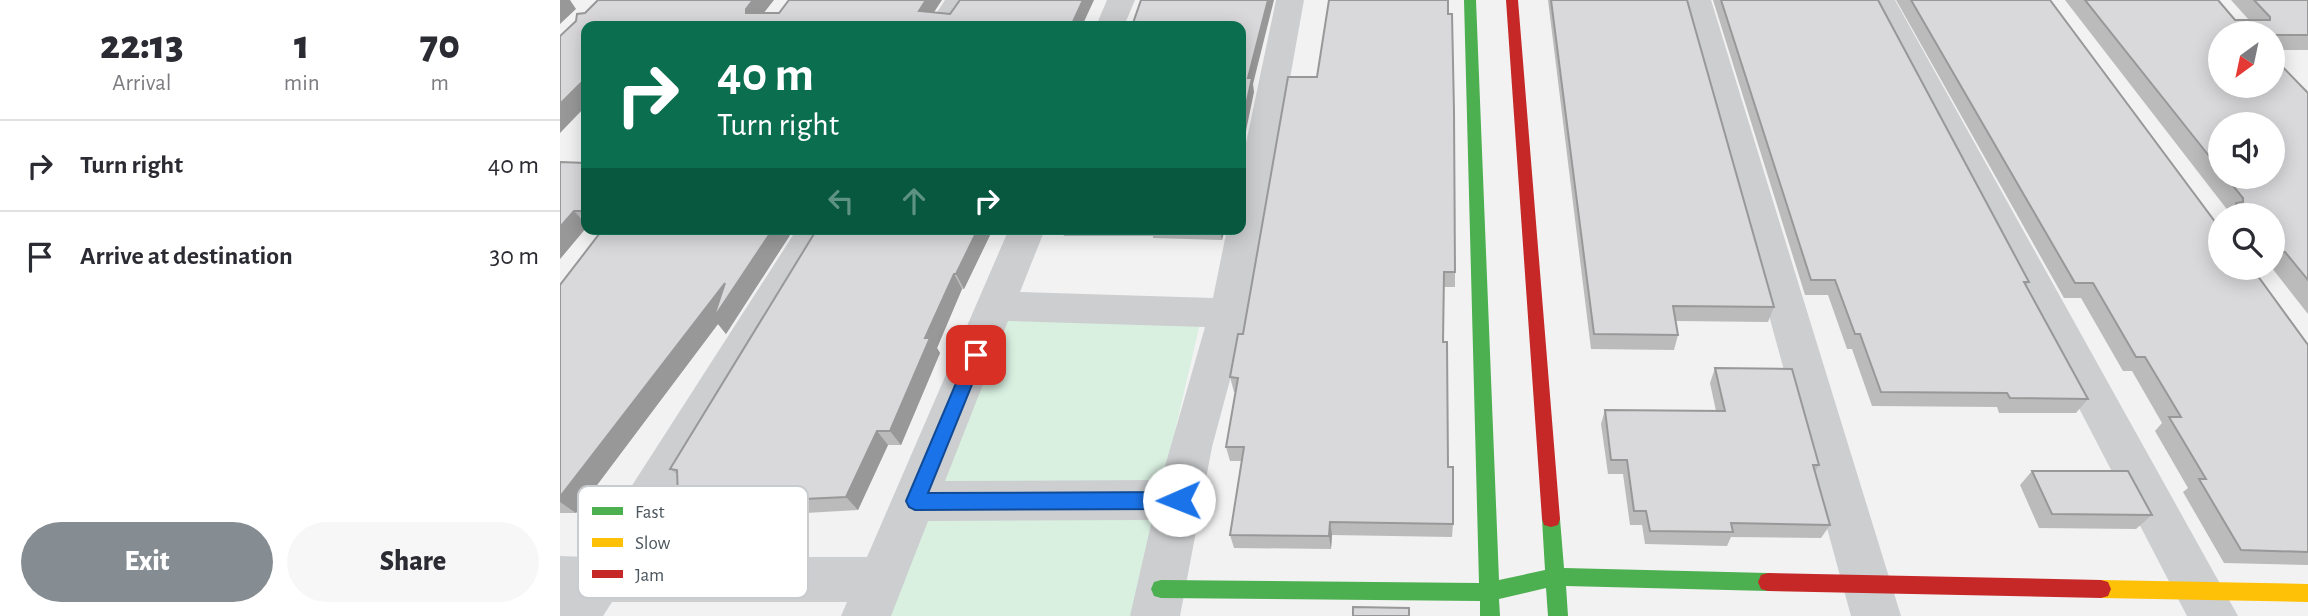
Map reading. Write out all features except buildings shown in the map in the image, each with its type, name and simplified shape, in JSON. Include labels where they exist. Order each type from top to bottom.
[{"type":"main road","points":[[1470,0],[1490,616]]},
{"type":"main road","points":[[1512,0],[1558,616]]},
{"type":"main road","points":[[1158,602],[1489,592],[1555,577],[1871,599],[2207,604],[2308,593]]},
{"type":"street","points":[[945,21],[959,0]]},
{"type":"street","points":[[1112,21],[1121,0]]},
{"type":"street","points":[[1246,226],[1290,0]]},
{"type":"street","points":[[1698,0],[1871,599]]},
{"type":"street","points":[[1881,0],[2207,604]]},
{"type":"street","points":[[648,486],[812,235]]},
{"type":"street","points":[[808,596],[874,598],[1025,235]]},
{"type":"street","points":[[1158,602],[1190,447],[1229,313],[1244,235]]},
{"type":"street","points":[[996,306],[1229,313]]},
{"type":"street","points":[[915,501],[1179,500]]},
{"type":"green space","points":[[1007,314],[1201,319],[1132,616],[885,616]]},
{"type":"traffic: fast","points":[[1470,0],[1490,616]]},
{"type":"traffic: fast","points":[[1551,519],[1558,616]]},
{"type":"traffic: fast","points":[[1161,589],[1489,592],[1554,577],[1768,582]]},
{"type":"traffic: slow","points":[[2101,589],[2308,593]]},
{"type":"traffic: jam","points":[[1512,0],[1551,519]]},
{"type":"traffic: jam","points":[[1768,582],[2101,589]]},
{"type":"route","points":[[976,355],[915,501],[1050,503],[1179,500]]}]
